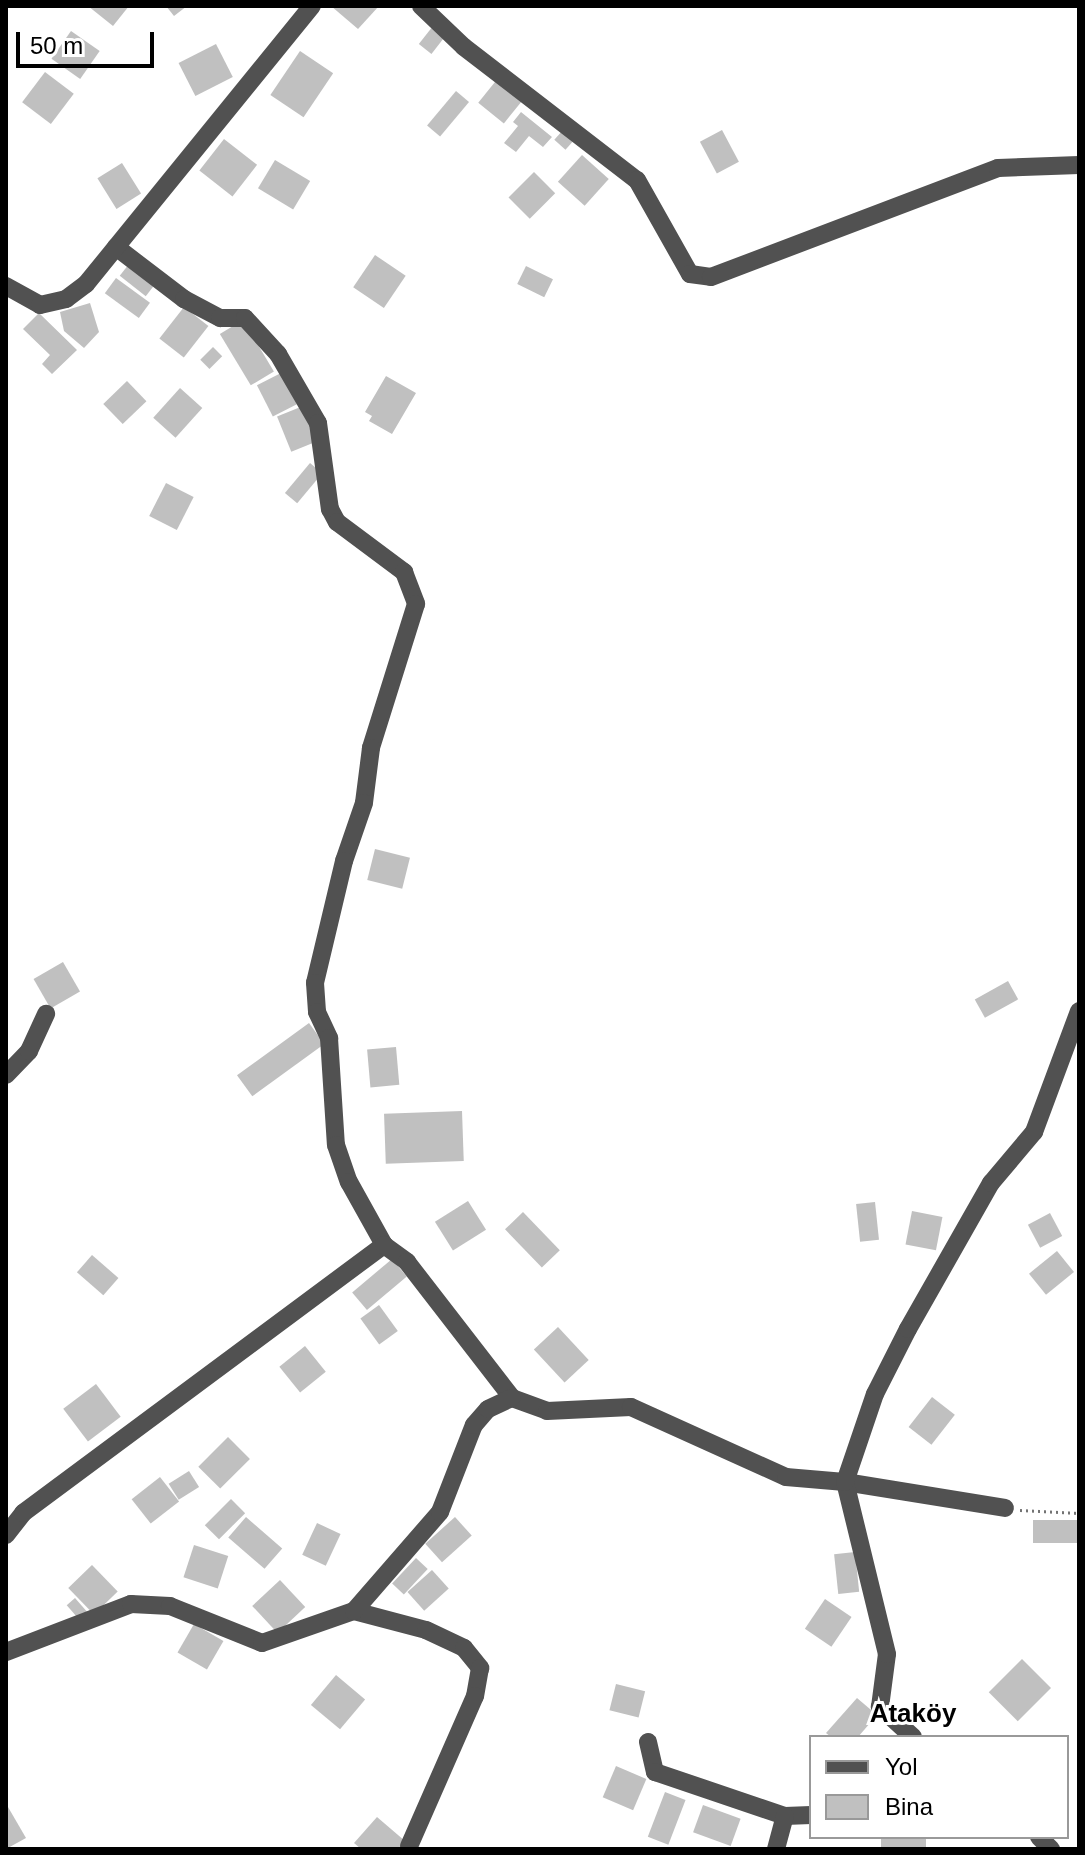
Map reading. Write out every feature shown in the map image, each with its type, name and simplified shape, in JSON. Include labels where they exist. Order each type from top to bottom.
[{"type":"street","points":[[6,286],[40,305],[66,299],[116,247],[312,6]]},
{"type":"street","points":[[421,6],[464,47],[637,180],[690,274],[711,277],[998,168],[1079,165]]},
{"type":"street","points":[[116,247],[184,299],[220,318],[245,318],[278,354],[318,423],[330,509],[337,522],[404,572],[416,604],[371,748],[364,803],[344,861],[315,983],[317,1012],[329,1038],[336,1145],[349,1182],[384,1245],[407,1262],[512,1398],[547,1411],[631,1407],[786,1477],[845,1482],[1005,1508]]},
{"type":"street","points":[[910,1735],[880,1707],[887,1654],[845,1482],[875,1394],[908,1329],[991,1183],[1034,1132],[1079,1011]]},
{"type":"street","points":[[6,1075],[29,1051],[46,1014]]},
{"type":"street","points":[[6,1535],[23,1513],[384,1245]]},
{"type":"street","points":[[6,1652],[131,1604],[170,1606],[262,1643],[354,1611],[440,1512],[474,1425],[488,1409],[512,1398]]},
{"type":"street","points":[[354,1611],[426,1630],[464,1648],[480,1668],[475,1696],[409,1846]]},
{"type":"street","points":[[648,1742],[655,1772],[785,1816],[809,1815]]},
{"type":"street","points":[[776,1849],[785,1816]]},
{"type":"path","points":[[1005,1508],[1079,1513]]},
{"type":"building","points":[[88,6],[129,6],[113,26]]},
{"type":"building","points":[[166,6],[187,6],[174,16]]},
{"type":"building","points":[[331,6],[379,6],[358,29]]},
{"type":"building","points":[[433,26],[446,36],[431,54],[419,44]]},
{"type":"building","points":[[71,31],[100,51],[80,79],[51,59]]},
{"type":"building","points":[[216,44],[233,77],[195,96],[179,63]]},
{"type":"building","points":[[300,51],[333,73],[304,117],[270,95]]},
{"type":"building","points":[[45,72],[74,94],[51,124],[22,102]]},
{"type":"building","points":[[499,77],[525,98],[504,123],[478,103]]},
{"type":"building","points":[[456,91],[469,102],[440,136],[427,125]]},
{"type":"building","points":[[521,112],[552,137],[543,147],[529,136],[516,152],[504,143],[518,126],[513,122]]},
{"type":"building","points":[[563,130],[574,140],[565,150],[554,140]]},
{"type":"building","points":[[722,130],[739,162],[717,174],[700,142]]},
{"type":"building","points":[[224,139],[257,165],[232,196],[199,171]]},
{"type":"building","points":[[582,155],[609,179],[585,206],[558,182]]},
{"type":"building","points":[[275,160],[310,181],[293,209],[258,188]]},
{"type":"building","points":[[122,163],[141,194],[116,209],[97,178]]},
{"type":"building","points":[[534,172],[555,193],[530,219],[509,197]]},
{"type":"building","points":[[375,255],[406,276],[384,308],[353,287]]},
{"type":"building","points":[[129,264],[155,284],[146,296],[120,276]]},
{"type":"building","points":[[526,266],[553,279],[544,297],[517,284]]},
{"type":"building","points":[[116,278],[150,303],[139,318],[105,293]]},
{"type":"building","points":[[90,303],[99,332],[84,348],[64,331],[60,312]]},
{"type":"building","points":[[184,307],[208,326],[184,358],[159,339]]},
{"type":"building","points":[[39,313],[77,350],[52,374],[42,364],[50,355],[23,329]]},
{"type":"building","points":[[243,320],[274,371],[251,385],[220,334]]},
{"type":"building","points":[[213,347],[222,356],[209,369],[200,360]]},
{"type":"building","points":[[281,373],[297,404],[273,416],[257,385]]},
{"type":"building","points":[[386,376],[416,393],[392,434],[369,421],[372,416],[365,412]]},
{"type":"building","points":[[127,381],[146,401],[123,424],[103,404]]},
{"type":"building","points":[[180,388],[202,408],[176,438],[153,418]]},
{"type":"building","points":[[303,406],[317,441],[291,452],[277,416]]},
{"type":"building","points":[[310,463],[322,473],[297,503],[285,493]]},
{"type":"building","points":[[166,483],[194,497],[177,530],[149,516]]},
{"type":"building","points":[[375,849],[410,858],[402,889],[367,880]]},
{"type":"building","points":[[63,962],[80,991],[51,1008],[34,979]]},
{"type":"building","points":[[1008,981],[1018,999],[985,1018],[975,999]]},
{"type":"building","points":[[309,1023],[324,1044],[252,1096],[237,1075]]},
{"type":"building","points":[[396,1047],[399,1085],[370,1087],[367,1050]]},
{"type":"building","points":[[462,1111],[464,1161],[386,1164],[384,1114]]},
{"type":"building","points":[[468,1201],[486,1230],[453,1251],[435,1222]]},
{"type":"building","points":[[875,1202],[879,1240],[860,1242],[856,1204]]},
{"type":"building","points":[[912,1211],[942,1217],[936,1250],[906,1244]]},
{"type":"building","points":[[523,1212],[560,1250],[542,1267],[505,1229]]},
{"type":"building","points":[[1050,1213],[1062,1236],[1040,1248],[1028,1225]]},
{"type":"building","points":[[1057,1251],[1074,1272],[1046,1295],[1029,1274]]},
{"type":"building","points":[[92,1255],[118,1278],[103,1295],[77,1272]]},
{"type":"building","points":[[392,1259],[407,1277],[367,1310],[352,1292]]},
{"type":"building","points":[[379,1305],[398,1331],[379,1344],[360,1319]]},
{"type":"building","points":[[558,1327],[589,1360],[565,1382],[534,1350]]},
{"type":"building","points":[[305,1346],[326,1372],[300,1392],[279,1367]]},
{"type":"building","points":[[96,1384],[121,1417],[88,1441],[63,1409]]},
{"type":"building","points":[[932,1397],[955,1415],[931,1445],[909,1427]]},
{"type":"building","points":[[228,1437],[250,1459],[220,1489],[198,1467]]},
{"type":"building","points":[[189,1471],[199,1487],[179,1500],[169,1484]]},
{"type":"building","points":[[160,1477],[179,1501],[151,1524],[132,1499]]},
{"type":"building","points":[[231,1499],[245,1513],[219,1539],[205,1525]]},
{"type":"building","points":[[246,1517],[282,1548],[265,1569],[228,1537]]},
{"type":"building","points":[[455,1517],[472,1536],[442,1562],[425,1544]]},
{"type":"building","points":[[1033,1520],[1079,1520],[1079,1543],[1033,1543]]},
{"type":"building","points":[[317,1523],[341,1534],[326,1566],[302,1555]]},
{"type":"building","points":[[194,1545],[228,1556],[218,1588],[183,1577]]},
{"type":"building","points":[[855,1552],[859,1592],[838,1594],[834,1554]]},
{"type":"building","points":[[416,1558],[428,1569],[404,1595],[392,1584]]},
{"type":"building","points":[[92,1565],[118,1592],[94,1615],[68,1588]]},
{"type":"building","points":[[432,1570],[449,1589],[424,1611],[407,1592]]},
{"type":"building","points":[[280,1580],[305,1607],[277,1633],[252,1606]]},
{"type":"building","points":[[75,1598],[90,1615],[82,1623],[67,1605]]},
{"type":"building","points":[[825,1599],[852,1617],[831,1647],[805,1629]]},
{"type":"building","points":[[194,1624],[223,1641],[207,1670],[178,1653]]},
{"type":"building","points":[[1022,1659],[1051,1688],[1018,1721],[989,1692]]},
{"type":"building","points":[[336,1675],[365,1699],[340,1729],[311,1705]]},
{"type":"building","points":[[616,1684],[645,1691],[639,1717],[609,1710]]},
{"type":"building","points":[[857,1698],[877,1715],[860,1735],[826,1733]]},
{"type":"building","points":[[616,1766],[646,1779],[633,1810],[603,1797]]},
{"type":"building","points":[[665,1792],[686,1800],[668,1845],[648,1837]]},
{"type":"building","points":[[703,1805],[741,1819],[731,1846],[693,1832]]},
{"type":"building","points":[[8,1807],[26,1838],[6,1849],[6,1809]]},
{"type":"building","points":[[377,1817],[405,1841],[398,1849],[361,1849],[354,1843]]},
{"type":"building","points":[[881,1839],[926,1839],[926,1849],[881,1849]]},
{"type":"district","name":"Ataköy","points":[[913,1714]]}]
